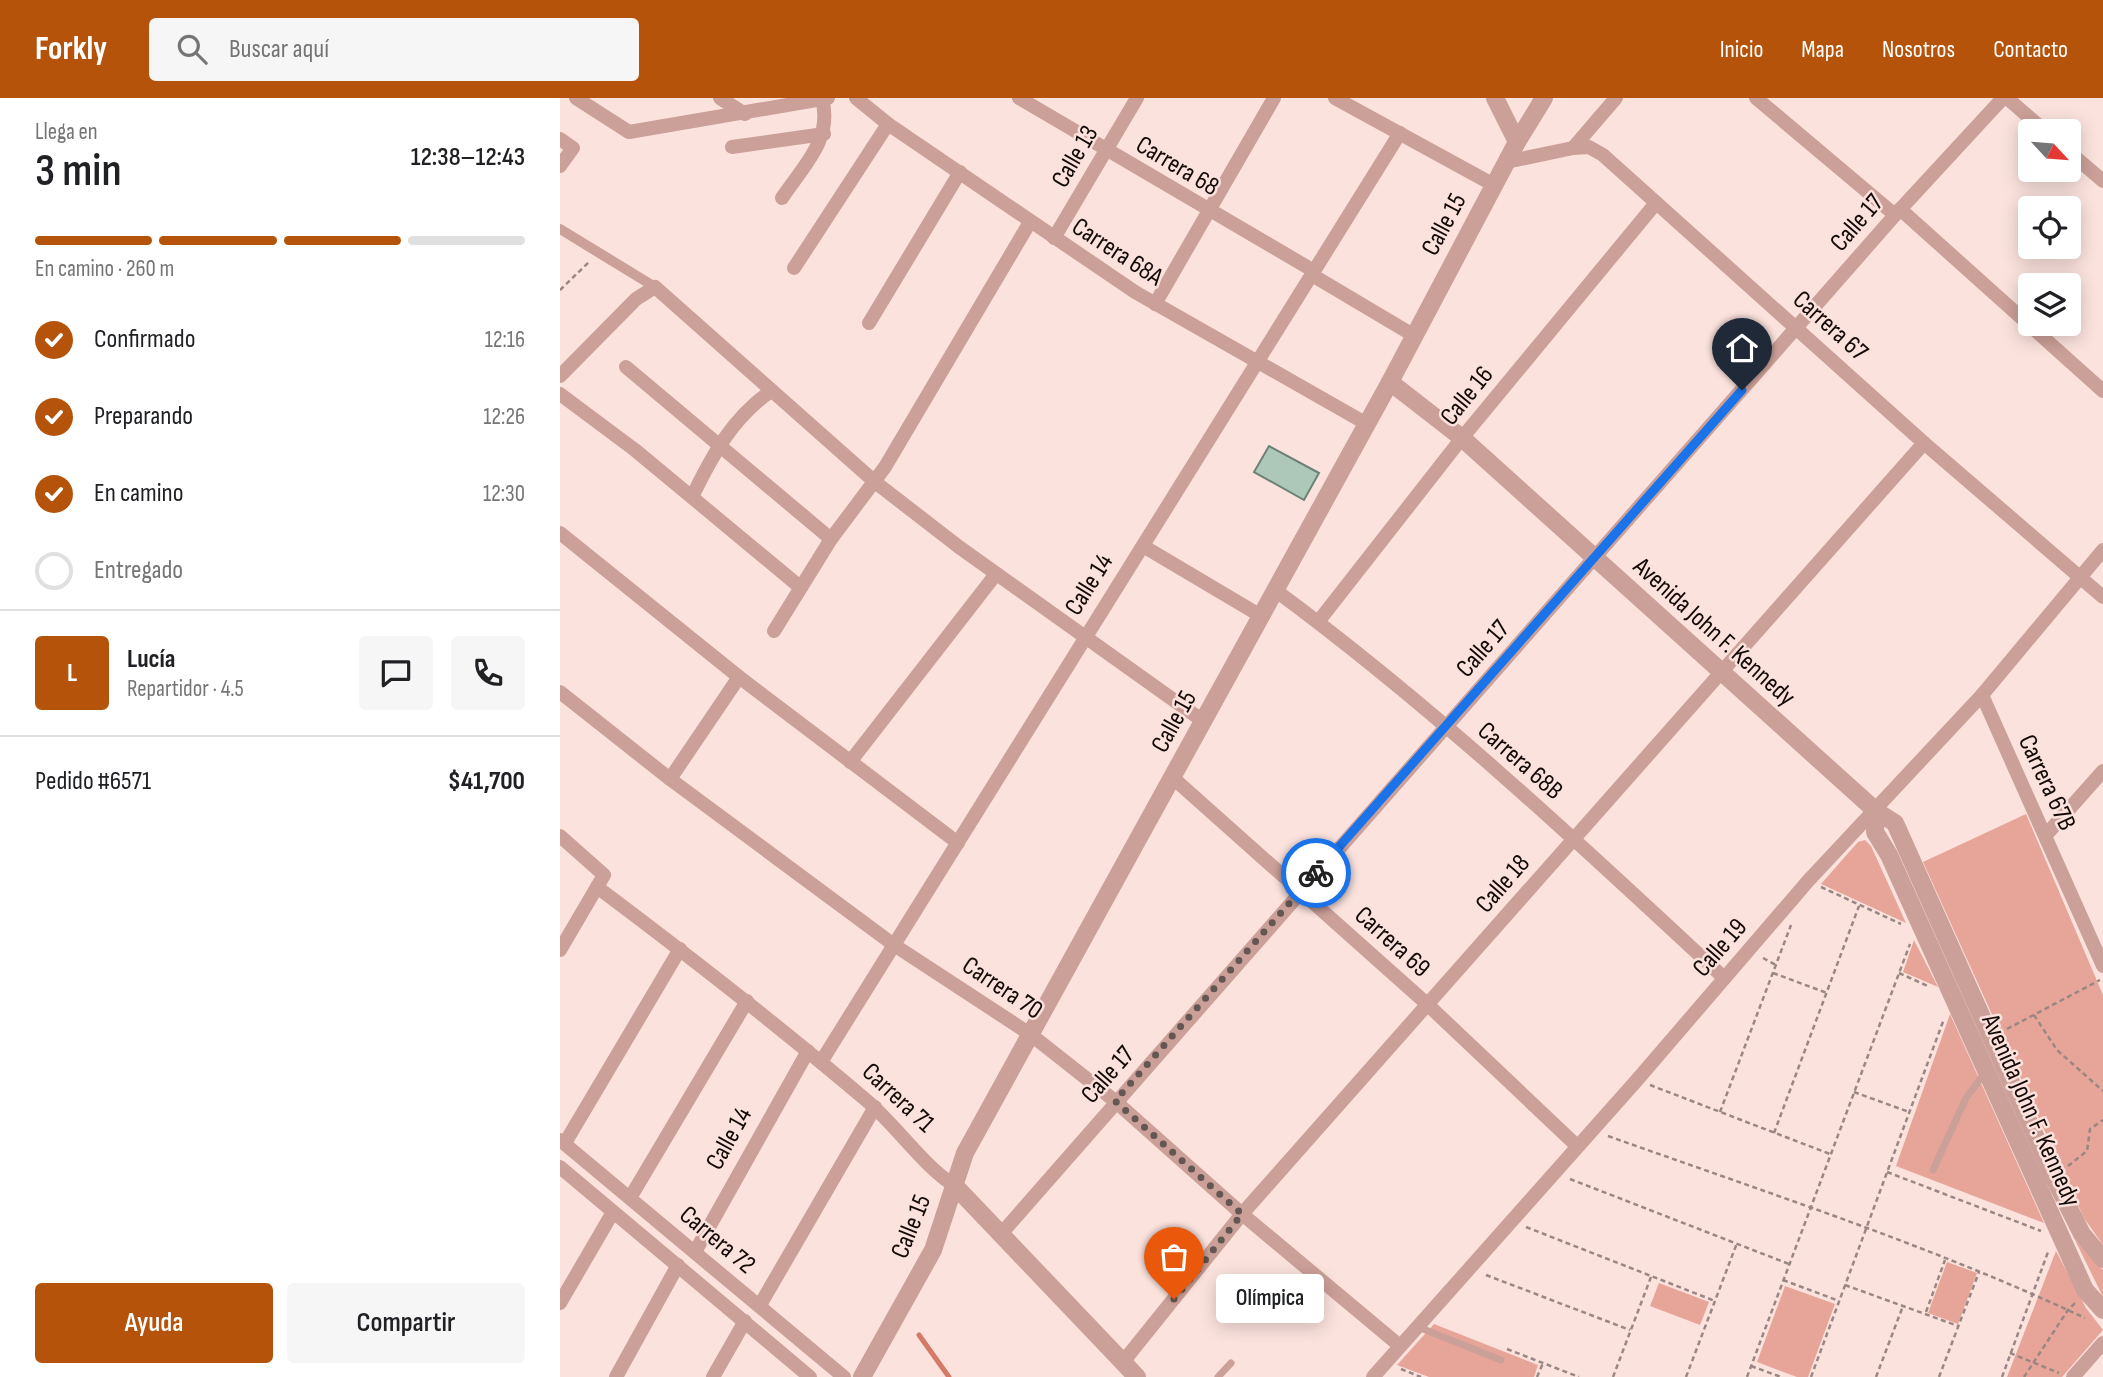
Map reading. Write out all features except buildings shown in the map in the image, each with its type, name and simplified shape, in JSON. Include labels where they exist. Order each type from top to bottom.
[{"type":"street","points":[[576,98],[629,132],[828,98]]},
{"type":"street","points":[[720,98],[745,114]]},
{"type":"street","name":"Carrera 68A","points":[[856,98],[888,124],[1054,239],[1155,304],[1367,424]]},
{"type":"street","name":"Carrera 68","points":[[1019,98],[1413,335]]},
{"type":"street","name":"Calle 13","points":[[1054,239],[1137,98]]},
{"type":"street","points":[[1155,304],[1274,98]]},
{"type":"street","points":[[1335,98],[1494,185]]},
{"type":"street","points":[[1495,98],[1517,142]]},
{"type":"street","name":"Calle 15","points":[[862,1377],[933,1250],[965,1153],[1390,382],[1506,162],[1544,98]]},
{"type":"street","points":[[1573,148],[1616,98]]},
{"type":"street","points":[[1756,98],[1897,212],[2103,391]]},
{"type":"street","points":[[782,198],[824,134],[827,118],[822,99]]},
{"type":"street","points":[[1998,100],[2027,119]]},
{"type":"street","name":"Calle 17","points":[[1001,1234],[1115,1101],[1998,100]]},
{"type":"street","points":[[794,268],[888,124]]},
{"type":"street","name":"Calle 14","points":[[821,1062],[1400,133]]},
{"type":"street","points":[[732,147],[824,134]]},
{"type":"street","points":[[560,139],[573,148],[560,166]]},
{"type":"street","name":"Carrera 67","points":[[1506,162],[1573,148],[1589,147],[1603,155],[1924,443],[2103,597]]},
{"type":"street","points":[[2081,162],[2103,181]]},
{"type":"street","points":[[869,323],[960,172]]},
{"type":"street","name":"Calle 16","points":[[1318,622],[1462,438],[1656,203]]},
{"type":"street","points":[[774,631],[831,539],[875,482],[1030,222]]},
{"type":"street","points":[[560,229],[655,287],[875,482],[996,574],[1087,636],[1203,721]]},
{"type":"street","points":[[561,373],[636,299],[655,287]]},
{"type":"street","points":[[626,367],[831,539]]},
{"type":"street","name":"Avenida John F. Kennedy","points":[[1390,382],[1462,438],[1876,811],[1895,823],[2053,1176],[2082,1234],[2103,1259]]},
{"type":"street","points":[[692,497],[717,445],[755,402],[771,390]]},
{"type":"street","points":[[560,394],[692,497],[800,587]]},
{"type":"street","name":"Calle 18","points":[[1123,1362],[1242,1214],[1574,838],[1724,673],[1924,443]]},
{"type":"street","points":[[560,533],[739,677],[958,843]]},
{"type":"street","points":[[1143,546],[1261,617]]},
{"type":"street","name":"Calle 19","points":[[1373,1377],[1808,881],[1982,695],[2103,550]]},
{"type":"street","points":[[850,762],[996,574]]},
{"type":"street","name":"Carrera 68B","points":[[1275,590],[1446,726],[1574,838],[1724,978]]},
{"type":"street","points":[[670,779],[739,677]]},
{"type":"street","name":"Carrera 70","points":[[560,692],[670,779],[894,945],[1030,1034],[1115,1101],[1242,1214],[1400,1346]]},
{"type":"street","name":"Carrera 67B","points":[[1982,695],[2103,964]]},
{"type":"street","points":[[2046,835],[2103,771]]},
{"type":"street","name":"Carrera 69","points":[[1172,777],[1427,1004],[1577,1146]]},
{"type":"street","name":"Avenida John F. Kennedy","points":[[1876,811],[1875,832],[1916,925],[1986,1070],[2056,1235],[2097,1315]]},
{"type":"street","name":"Carrera 71","points":[[560,836],[600,881],[875,1107],[955,1186],[1137,1377]]},
{"type":"street","points":[[560,950],[600,881]]},
{"type":"street","points":[[562,1141],[680,949]]},
{"type":"street","points":[[630,1198],[747,1001]]},
{"type":"street","name":"Calle 14","points":[[695,1252],[808,1051]]},
{"type":"street","points":[[760,1305],[875,1107]]},
{"type":"street","name":"Carrera 72","points":[[562,1141],[844,1377]]},
{"type":"street","name":"Carrera 72","points":[[560,1167],[810,1377]]},
{"type":"street","points":[[560,1303],[613,1212]]},
{"type":"street","points":[[616,1377],[678,1265]]},
{"type":"street","points":[[713,1377],[745,1321]]},
{"type":"street","points":[[2073,1377],[2103,1343]]},
{"type":"lane","points":[[1933,1170],[1966,1098],[1986,1070]]},
{"type":"lane","points":[[1417,1327],[1501,1360]]},
{"type":"lane","points":[[1218,1377],[1231,1363]]},
{"type":"path","points":[[560,290],[599,253]]},
{"type":"path","points":[[1747,1377],[1916,925],[1859,906],[1808,881]]},
{"type":"path","points":[[1774,1133],[1859,906]]},
{"type":"path","points":[[1720,1112],[1794,917]]},
{"type":"path","points":[[1811,1377],[1952,996],[1899,973]]},
{"type":"path","points":[[1773,974],[1827,993]]},
{"type":"path","points":[[1991,1038],[2103,978]]},
{"type":"path","points":[[2034,1014],[2057,1051],[2103,1091]]},
{"type":"path","points":[[1636,1080],[1830,1154]]},
{"type":"path","points":[[1854,1092],[1909,1112]]},
{"type":"path","points":[[2053,1176],[2087,1151],[2090,1129],[2103,1120]]},
{"type":"path","points":[[1591,1130],[1866,1229],[2032,1293],[2068,1310],[2097,1315]]},
{"type":"path","points":[[1887,1172],[2056,1235],[2002,1377]]},
{"type":"path","points":[[1554,1173],[1789,1264]]},
{"type":"path","points":[[1512,1221],[1715,1301]]},
{"type":"path","points":[[1686,1377],[1737,1244]]},
{"type":"path","points":[[1925,1314],[1945,1260]]},
{"type":"path","points":[[1469,1269],[1630,1330]]},
{"type":"path","points":[[1939,1377],[1979,1272]]},
{"type":"path","points":[[1613,1377],[1651,1277]]},
{"type":"path","points":[[1783,1280],[1839,1301]]},
{"type":"path","points":[[1845,1285],[1958,1326]]},
{"type":"path","points":[[2024,1377],[2068,1310],[2087,1294]]},
{"type":"path","points":[[1876,1377],[1903,1306]]},
{"type":"path","points":[[2010,1353],[2068,1377]]},
{"type":"path","points":[[1385,1363],[1421,1377]]},
{"type":"path","points":[[1537,1377],[1543,1363]]},
{"type":"path","points":[[1751,1366],[1781,1377]]},
{"type":"shaded area","points":[[2026,814],[2103,995],[2103,1245],[2084,1218],[1923,862]]},
{"type":"shaded area","points":[[1865,840],[1871,846],[1906,923],[1821,884],[1858,842]]},
{"type":"shaded area","points":[[1914,940],[1938,987],[1903,972]]},
{"type":"shaded area","points":[[1950,1014],[2044,1223],[1896,1166]]},
{"type":"shaded area","points":[[2075,1240],[2103,1270],[2103,1297]]},
{"type":"shaded area","points":[[2056,1251],[2086,1308],[2103,1330],[2062,1377],[2007,1377]]},
{"type":"shaded area","points":[[1947,1262],[1977,1273],[1958,1324],[1928,1313]]},
{"type":"shaded area","points":[[1659,1283],[1709,1302],[1700,1325],[1650,1306]]},
{"type":"shaded area","points":[[1785,1286],[1835,1304],[1808,1377],[1797,1377],[1757,1362]]},
{"type":"shaded area","points":[[1434,1324],[1538,1365],[1534,1377],[1429,1377],[1397,1365]]},
{"type":"waterway","points":[[919,1335],[949,1377]]},
{"type":"way so far","points":[[1174,1299],[1242,1214],[1115,1101],[1316,873]]},
{"type":"place","name":"Olímpica","points":[[1174,1299]]},
{"type":"route","points":[[1316,873],[1742,390]]}]
